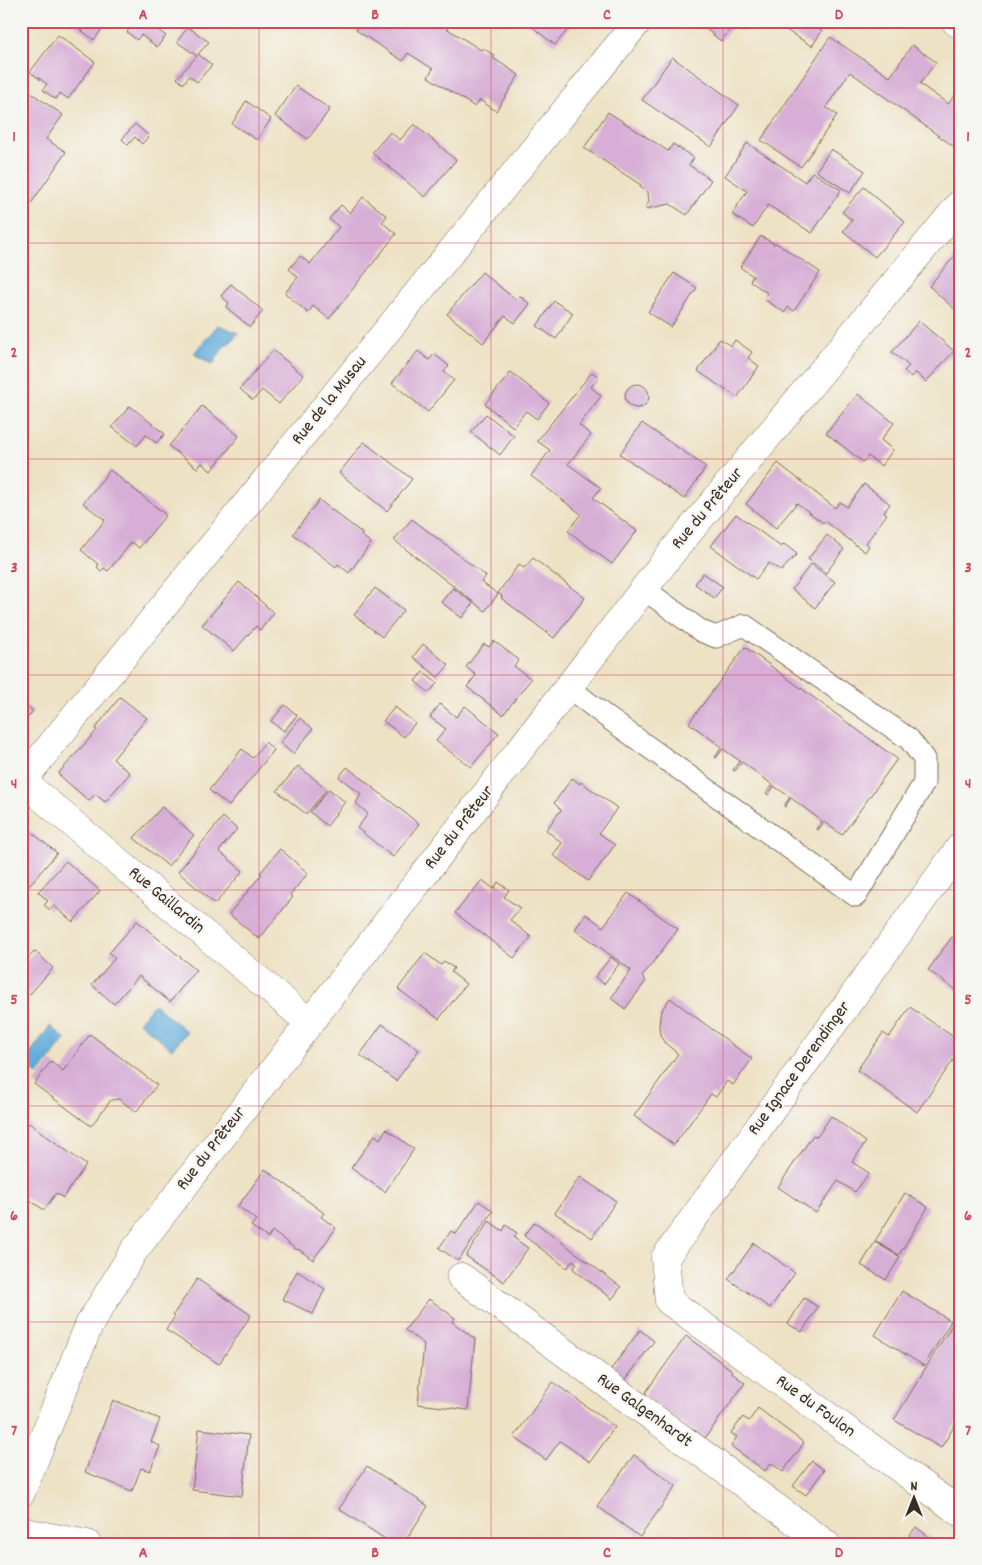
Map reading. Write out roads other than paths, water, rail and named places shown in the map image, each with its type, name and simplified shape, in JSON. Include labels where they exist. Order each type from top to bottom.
[{"type":"street","name":"Rue de la Musau","points":[[22,780],[638,21]]},
{"type":"street","points":[[955,21],[961,25]]},
{"type":"street","name":"Rue du Prêteur","points":[[21,1493],[89,1325],[134,1251],[673,551],[961,204]]},
{"type":"street","name":"Rue Gaillardin","points":[[22,780],[310,1023]]},
{"type":"street","name":"Rue Ignace Derendinger","points":[[669,1301],[665,1258],[961,846]]},
{"type":"street","name":"Rue Galgenhardt","points":[[461,1278],[826,1544]]},
{"type":"street","name":"Rue du Foulon","points":[[669,1301],[961,1513]]},
{"type":"street","points":[[21,1530],[87,1544]]},
{"type":"lane","points":[[568,687],[608,718],[856,896],[924,783],[924,760],[909,740],[744,625],[716,636],[708,634],[701,631],[644,588]]},
{"type":"water","points":[[218,325],[238,333],[232,341],[224,346],[213,364],[211,364],[196,355],[195,352]]},
{"type":"water","points":[[154,1004],[187,1032],[172,1049],[139,1022]]},
{"type":"water","points":[[50,1026],[65,1039],[38,1075],[23,1063]]}]
